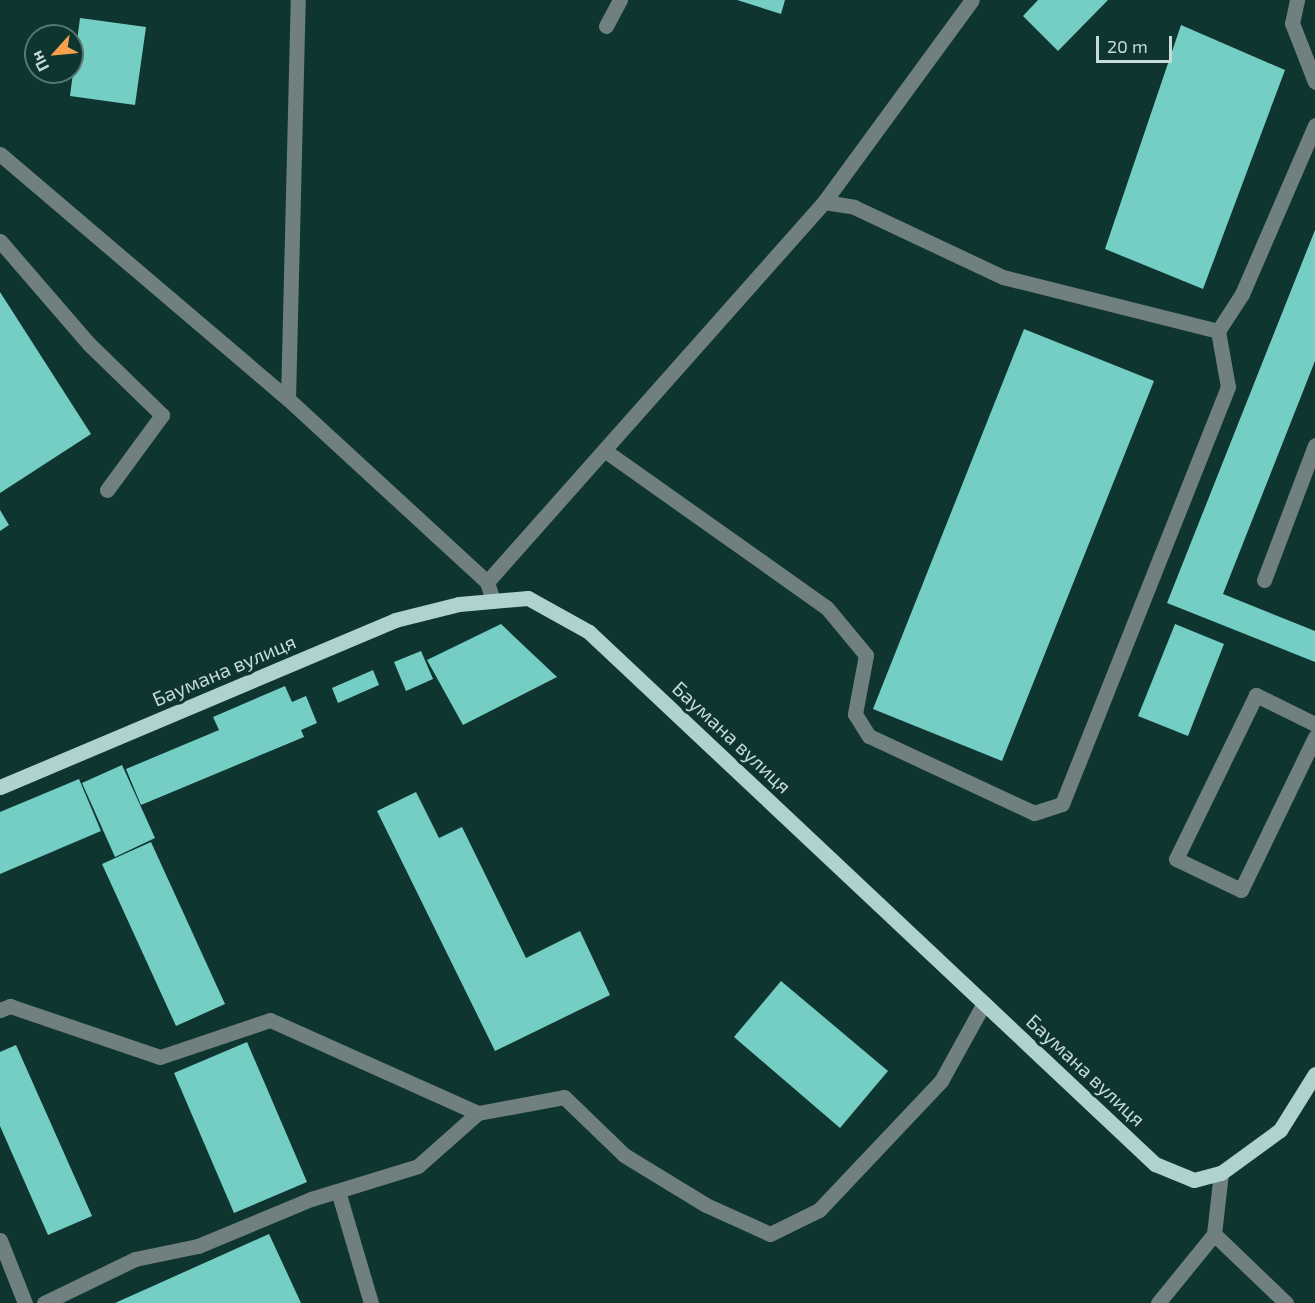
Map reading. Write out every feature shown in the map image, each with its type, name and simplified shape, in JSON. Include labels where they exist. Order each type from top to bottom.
[{"type":"main road","name":"Баумана вулиця","points":[[0,787],[395,620],[493,601],[528,598],[589,632],[1155,1164],[1194,1180],[1221,1173],[1280,1130],[1315,1074]]},
{"type":"street","points":[[288,399],[298,0]]},
{"type":"street","points":[[606,26],[620,0]]},
{"type":"street","points":[[487,582],[824,202],[972,0]]},
{"type":"street","points":[[1297,0],[1292,23],[1315,82]]},
{"type":"street","points":[[604,450],[827,608],[866,655],[855,714],[869,736],[1034,813],[1062,804],[1228,387],[1218,331],[1242,294],[1315,125]]},
{"type":"street","points":[[0,154],[288,399],[487,582],[493,601]]},
{"type":"street","points":[[824,202],[854,207],[1003,278],[1218,331]]},
{"type":"street","points":[[0,241],[89,344],[162,415],[107,490]]},
{"type":"street","points":[[1264,580],[1315,445]]},
{"type":"street","points":[[1315,724],[1256,695],[1176,859],[1241,890],[1315,737]]},
{"type":"street","points":[[45,1303],[135,1259],[198,1246],[338,1191],[418,1166],[478,1113],[564,1097],[624,1155],[706,1205],[770,1234],[819,1210],[941,1081],[984,1003]]},
{"type":"street","points":[[0,1010],[10,1006],[160,1057],[270,1020],[478,1113]]},
{"type":"street","points":[[1158,1303],[1214,1234],[1221,1173]]},
{"type":"street","points":[[338,1191],[371,1303]]},
{"type":"street","points":[[1214,1234],[1286,1303]]},
{"type":"street","points":[[0,1240],[25,1303]]},
{"type":"building","points":[[737,0],[785,0],[781,14]]},
{"type":"building","points":[[1038,0],[1108,0],[1058,51],[1023,16]]},
{"type":"building","points":[[80,18],[146,27],[135,105],[70,96],[72,84],[84,84],[84,24],[79,24]]},
{"type":"building","points":[[1181,25],[1285,70],[1203,289],[1105,249]]},
{"type":"building","points":[[1315,230],[1315,361],[1223,594],[1315,631],[1315,662],[1167,603]]},
{"type":"building","points":[[0,292],[91,434],[0,493]]},
{"type":"building","points":[[1024,329],[1154,381],[1002,761],[873,709]]},
{"type":"building","points":[[0,510],[9,525],[0,531]]},
{"type":"building","points":[[501,624],[557,677],[463,725],[427,660]]},
{"type":"building","points":[[1175,624],[1224,644],[1188,736],[1138,716]]},
{"type":"building","points":[[421,651],[433,679],[406,691],[394,662]]},
{"type":"building","points":[[373,670],[379,685],[338,703],[332,688]]},
{"type":"building","points":[[285,686],[292,702],[306,696],[317,723],[301,730],[304,737],[141,805],[126,769],[219,730],[213,717]]},
{"type":"building","points":[[122,765],[155,838],[115,857],[82,783]]},
{"type":"building","points":[[79,779],[101,831],[0,874],[0,812]]},
{"type":"building","points":[[416,792],[439,838],[462,827],[526,958],[580,931],[610,995],[495,1051],[377,811]]},
{"type":"building","points":[[151,842],[225,1004],[176,1026],[102,864]]},
{"type":"building","points":[[781,981],[888,1071],[840,1128],[734,1037]]},
{"type":"building","points":[[247,1042],[307,1182],[234,1213],[174,1073]]},
{"type":"building","points":[[16,1045],[92,1216],[48,1235],[0,1126],[0,1052]]},
{"type":"building","points":[[269,1234],[301,1303],[115,1303]]}]
